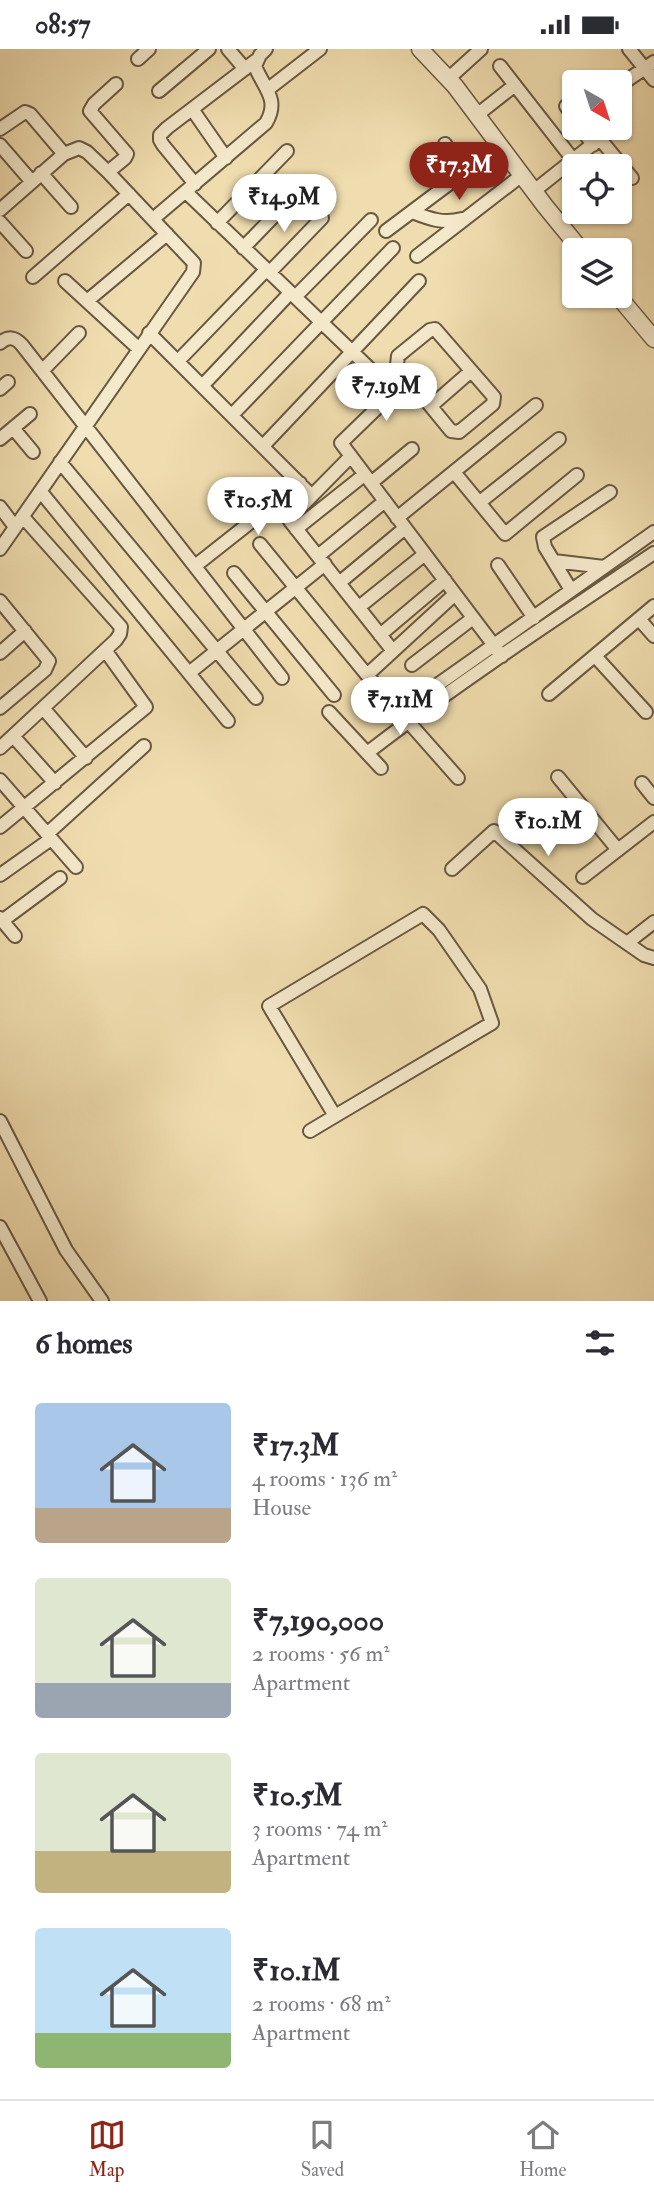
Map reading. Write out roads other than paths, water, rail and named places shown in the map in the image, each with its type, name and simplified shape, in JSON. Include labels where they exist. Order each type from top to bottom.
[{"type":"street","points":[[138,59],[149,49]]},
{"type":"street","points":[[159,91],[209,49]]},
{"type":"street","points":[[153,219],[266,123],[272,113],[273,101],[256,71],[228,49]]},
{"type":"street","points":[[266,49],[250,65],[163,131],[160,140],[217,223],[394,392]]},
{"type":"street","points":[[267,90],[320,49]]},
{"type":"street","points":[[420,49],[477,115],[571,238]]},
{"type":"street","points":[[448,79],[481,49]]},
{"type":"street","points":[[629,49],[649,65],[654,80]]},
{"type":"street","points":[[632,77],[649,65]]},
{"type":"street","points":[[500,66],[568,154]]},
{"type":"street","points":[[108,172],[127,154],[90,111],[94,104],[117,84]]},
{"type":"street","points":[[477,115],[514,85]]},
{"type":"street","points":[[192,109],[226,157]]},
{"type":"street","points":[[0,129],[25,111],[64,154]]},
{"type":"street","points":[[584,154],[598,140]]},
{"type":"street","points":[[596,142],[608,154]]},
{"type":"street","points":[[386,231],[457,177],[461,171],[460,165],[445,144]]},
{"type":"street","points":[[0,145],[71,207]]},
{"type":"street","points":[[0,209],[64,154],[79,148],[108,172],[194,263],[193,272],[0,549]]},
{"type":"street","points":[[217,223],[287,151]]},
{"type":"street","points":[[534,191],[562,172]]},
{"type":"street","points":[[417,256],[522,175]]},
{"type":"street","points":[[243,248],[304,185]]},
{"type":"street","points":[[33,277],[129,194]]},
{"type":"street","points":[[412,212],[437,221],[451,222],[466,218]]},
{"type":"street","points":[[179,361],[322,218]]},
{"type":"street","points":[[203,385],[371,221]]},
{"type":"street","points":[[0,222],[26,251]]},
{"type":"street","points":[[87,301],[167,234]]},
{"type":"street","points":[[232,415],[393,248]]},
{"type":"street","points":[[65,281],[139,349]]},
{"type":"street","points":[[263,446],[419,281]]},
{"type":"street","points":[[628,308],[654,339]]},
{"type":"street","points":[[435,329],[471,371],[494,397],[493,404],[456,433],[451,431],[397,365],[398,356],[430,330],[435,329]]},
{"type":"street","points":[[42,371],[79,333]]},
{"type":"street","points":[[149,333],[311,495]]},
{"type":"street","points":[[0,343],[5,339],[17,339],[282,678]]},
{"type":"street","points":[[431,405],[471,371]]},
{"type":"street","points":[[408,378],[341,443],[502,656]]},
{"type":"street","points":[[339,583],[454,472],[536,405]]},
{"type":"street","points":[[0,439],[30,414]]},
{"type":"street","points":[[13,428],[33,452]]},
{"type":"street","points":[[480,502],[559,439]]},
{"type":"street","points":[[296,529],[412,449]]},
{"type":"street","points":[[351,456],[311,495],[290,521],[393,651]]},
{"type":"street","points":[[60,462],[256,698]]},
{"type":"street","points":[[454,472],[505,534],[577,475]]},
{"type":"street","points":[[195,566],[300,483]]},
{"type":"street","points":[[41,492],[228,721]]},
{"type":"street","points":[[572,590],[543,542],[543,537],[610,492]]},
{"type":"street","points":[[189,673],[294,588],[385,501]]},
{"type":"street","points":[[0,507],[19,522],[121,627],[120,634],[105,650],[0,748]]},
{"type":"street","points":[[367,753],[404,717],[493,645],[604,567],[651,538]]},
{"type":"street","points":[[260,544],[367,675],[458,778]]},
{"type":"street","points":[[404,717],[502,656],[654,553]]},
{"type":"street","points":[[359,607],[425,554]]},
{"type":"street","points":[[554,561],[604,567]]},
{"type":"street","points":[[498,565],[534,618]]},
{"type":"street","points":[[233,573],[334,695]]},
{"type":"street","points":[[380,635],[444,580]]},
{"type":"street","points":[[367,675],[455,594]]},
{"type":"street","points":[[0,601],[47,656],[49,665],[0,708]]},
{"type":"street","points":[[549,694],[654,606]]},
{"type":"street","points":[[412,665],[473,618]]},
{"type":"street","points":[[639,619],[654,636]]},
{"type":"street","points":[[0,653],[25,631]]},
{"type":"street","points":[[0,827],[146,707],[105,650]]},
{"type":"street","points":[[595,656],[646,712]]},
{"type":"street","points":[[43,708],[86,758]]},
{"type":"street","points":[[329,712],[381,768]]},
{"type":"street","points":[[13,736],[55,783]]},
{"type":"street","points":[[0,875],[49,836],[144,746]]},
{"type":"street","points":[[558,777],[618,850]]},
{"type":"street","points":[[0,780],[76,867]]},
{"type":"street","points":[[642,783],[654,798]]},
{"type":"street","points":[[583,877],[654,822]]},
{"type":"street","points":[[452,869],[494,831],[592,919],[644,955],[654,958]]},
{"type":"street","points":[[15,936],[1,920],[60,878]]},
{"type":"street","points":[[310,1131],[492,1023],[480,989],[439,930],[424,914],[269,1006],[335,1116]]},
{"type":"street","points":[[627,943],[654,922]]},
{"type":"street","points":[[0,1121],[66,1249],[102,1301]]},
{"type":"street","points":[[0,1227],[40,1301]]}]
